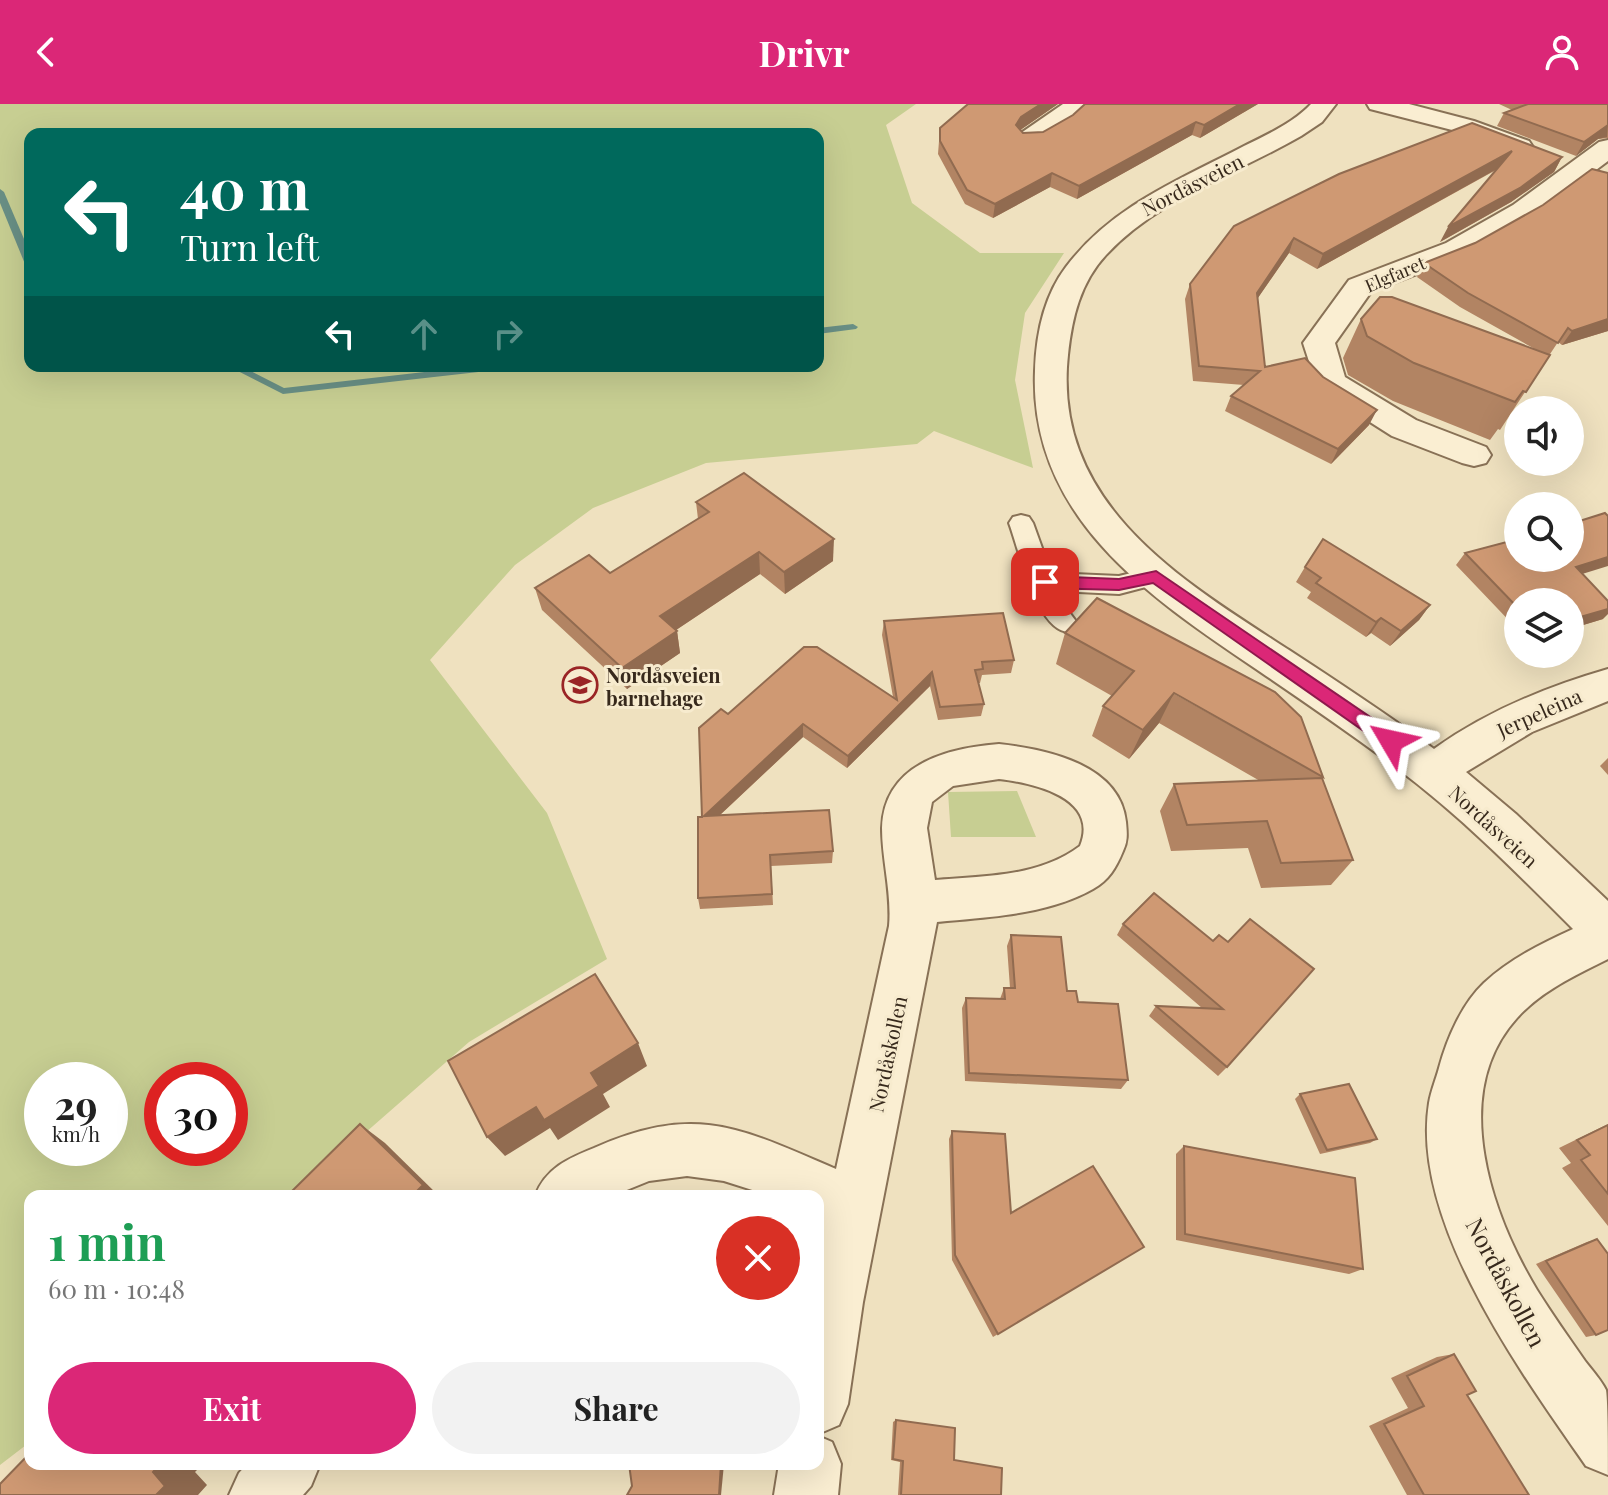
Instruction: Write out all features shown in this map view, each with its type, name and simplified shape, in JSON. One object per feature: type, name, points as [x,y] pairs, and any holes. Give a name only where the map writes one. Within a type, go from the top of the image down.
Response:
[{"type":"street","points":[[1030,138],[1056,123],[1078,104]]},
{"type":"street","name":"Nordåsveien","points":[[1324,104],[1287,134],[1139,210],[1090,253],[1068,291],[1052,351],[1050,387],[1054,423],[1065,459],[1084,499],[1133,557],[1434,772],[1515,842],[1608,934]]},
{"type":"street","points":[[1379,104],[1465,126],[1608,179]]},
{"type":"street","name":"Elgfaret","points":[[1474,455],[1397,442],[1330,382],[1319,343],[1360,286],[1456,249],[1523,211],[1608,148]]},
{"type":"street","name":"Jerpeleina","points":[[1434,772],[1466,748],[1515,719],[1608,685]]},
{"type":"street","name":"Nordåskollen","points":[[824,1366],[834,1302],[907,957],[914,903],[906,836],[907,810],[917,789],[948,768],[984,761],[1014,763],[1053,771],[1080,785],[1102,807],[1107,825],[1105,847],[1093,866],[1066,882],[1024,891],[914,903]]},
{"type":"street","name":"Nordåskollen","points":[[1608,934],[1556,961],[1503,998],[1478,1030],[1460,1074],[1453,1112],[1455,1162],[1468,1208],[1492,1263],[1543,1353],[1608,1444]]},
{"type":"street","points":[[570,1190],[588,1177],[650,1154],[703,1150],[760,1166],[820,1190]]},
{"type":"street","points":[[824,1192],[855,1204]]},
{"type":"street","points":[[261,1495],[284,1470]]},
{"type":"street","points":[[806,1495],[809,1470]]},
{"type":"lane","points":[[1021,523],[1052,608],[1066,624]]},
{"type":"lane","points":[[1045,582],[1119,585],[1156,576]]},
{"type":"green space","points":[[0,104],[916,104],[886,125],[912,203],[980,253],[1064,253],[1025,313],[1015,380],[1033,468],[934,431],[917,444],[706,463],[593,508],[515,565],[430,660],[547,813],[607,959],[469,1042],[300,1190],[24,1190],[24,1447],[0,1465]]},
{"type":"green space","points":[[1017,791],[1036,837],[951,837],[948,792]]},
{"type":"building","points":[[968,104],[1041,104],[1021,117],[1016,125],[1023,133],[1043,132],[1073,115],[1085,104],[1240,104],[1204,125],[1196,122],[1079,186],[1052,173],[995,204],[967,190],[940,141],[940,128]]},
{"type":"building","points":[[1528,104],[1608,104],[1608,125],[1584,142],[1504,113]]},
{"type":"building","points":[[1472,123],[1562,157],[1520,188],[1448,227],[1512,151],[1323,254],[1294,238],[1257,293],[1265,367],[1305,358],[1323,377],[1377,410],[1338,449],[1231,396],[1260,371],[1199,366],[1190,284],[1234,226],[1339,174]]},
{"type":"building","points":[[1592,169],[1608,173],[1608,319],[1572,331],[1568,328],[1558,343],[1468,293],[1424,263],[1475,243],[1543,205]]},
{"type":"building","points":[[1380,297],[1392,297],[1550,355],[1526,392],[1504,398],[1414,363],[1367,336],[1361,319]]},
{"type":"building","points":[[744,473],[834,539],[784,572],[759,552],[660,616],[677,631],[622,668],[535,588],[589,555],[610,573],[709,512],[696,502]]},
{"type":"building","points":[[1605,513],[1608,516],[1608,557],[1584,564],[1584,520]]},
{"type":"building","points":[[1323,539],[1430,605],[1401,631],[1381,618],[1376,622],[1316,583],[1321,578],[1305,567]]},
{"type":"building","points":[[1504,543],[1504,572],[1581,572],[1608,601],[1608,609],[1584,616],[1584,588],[1504,588],[1504,593],[1465,553]]},
{"type":"building","points":[[1097,598],[1275,692],[1301,717],[1323,777],[1174,693],[1143,730],[1103,706],[1134,671],[1065,633]]},
{"type":"building","points":[[1003,613],[1014,660],[982,662],[983,669],[975,670],[984,704],[940,707],[932,672],[848,756],[803,724],[704,816],[829,810],[833,851],[770,855],[772,894],[698,898],[698,817],[702,817],[699,728],[721,709],[728,714],[804,647],[817,647],[897,700],[884,621]]},
{"type":"building","points":[[1322,778],[1353,860],[1281,863],[1267,821],[1187,825],[1174,784]]},
{"type":"building","points":[[1154,893],[1213,941],[1219,935],[1228,942],[1250,919],[1314,969],[1227,1067],[1156,1006],[1223,1009],[1123,924]]},
{"type":"building","points":[[1011,935],[1061,937],[1067,991],[1076,991],[1078,1002],[1118,1004],[1128,1080],[969,1073],[966,998],[1005,999],[1004,988],[1015,988]]},
{"type":"building","points":[[595,974],[638,1043],[591,1073],[599,1086],[544,1120],[536,1107],[487,1137],[448,1061]]},
{"type":"building","points":[[1349,1084],[1377,1139],[1327,1150],[1300,1094]]},
{"type":"building","points":[[360,1124],[423,1185],[418,1190],[293,1190]]},
{"type":"building","points":[[1608,1125],[1608,1194],[1581,1160],[1590,1155],[1577,1140]]},
{"type":"building","points":[[952,1131],[1005,1134],[1011,1213],[1093,1166],[1144,1247],[998,1334],[955,1255]]},
{"type":"building","points":[[1184,1146],[1355,1178],[1363,1269],[1185,1234]]},
{"type":"building","points":[[1597,1239],[1608,1254],[1608,1330],[1596,1335],[1546,1261]]},
{"type":"building","points":[[1454,1354],[1476,1391],[1467,1395],[1529,1495],[1424,1495],[1384,1424],[1424,1406],[1407,1376]]},
{"type":"building","points":[[896,1420],[955,1428],[954,1460],[1002,1468],[1001,1495],[901,1495],[903,1461],[893,1459]]},
{"type":"building","points":[[24,1459],[24,1470],[155,1470],[153,1472],[165,1486],[156,1495],[0,1495],[0,1484]]},
{"type":"building","points":[[630,1470],[721,1470],[719,1495],[627,1495],[632,1486]]},
{"type":"waterway","points":[[0,192],[24,250]]},
{"type":"waterway","points":[[824,330],[853,327]]},
{"type":"waterway","points":[[245,372],[283,391],[452,372]]},
{"type":"place","name":"Nordåsveien barnehage","points":[[580,685]]},
{"type":"route","points":[[1045,582],[1119,585],[1156,576],[1222,626],[1391,741]]}]
